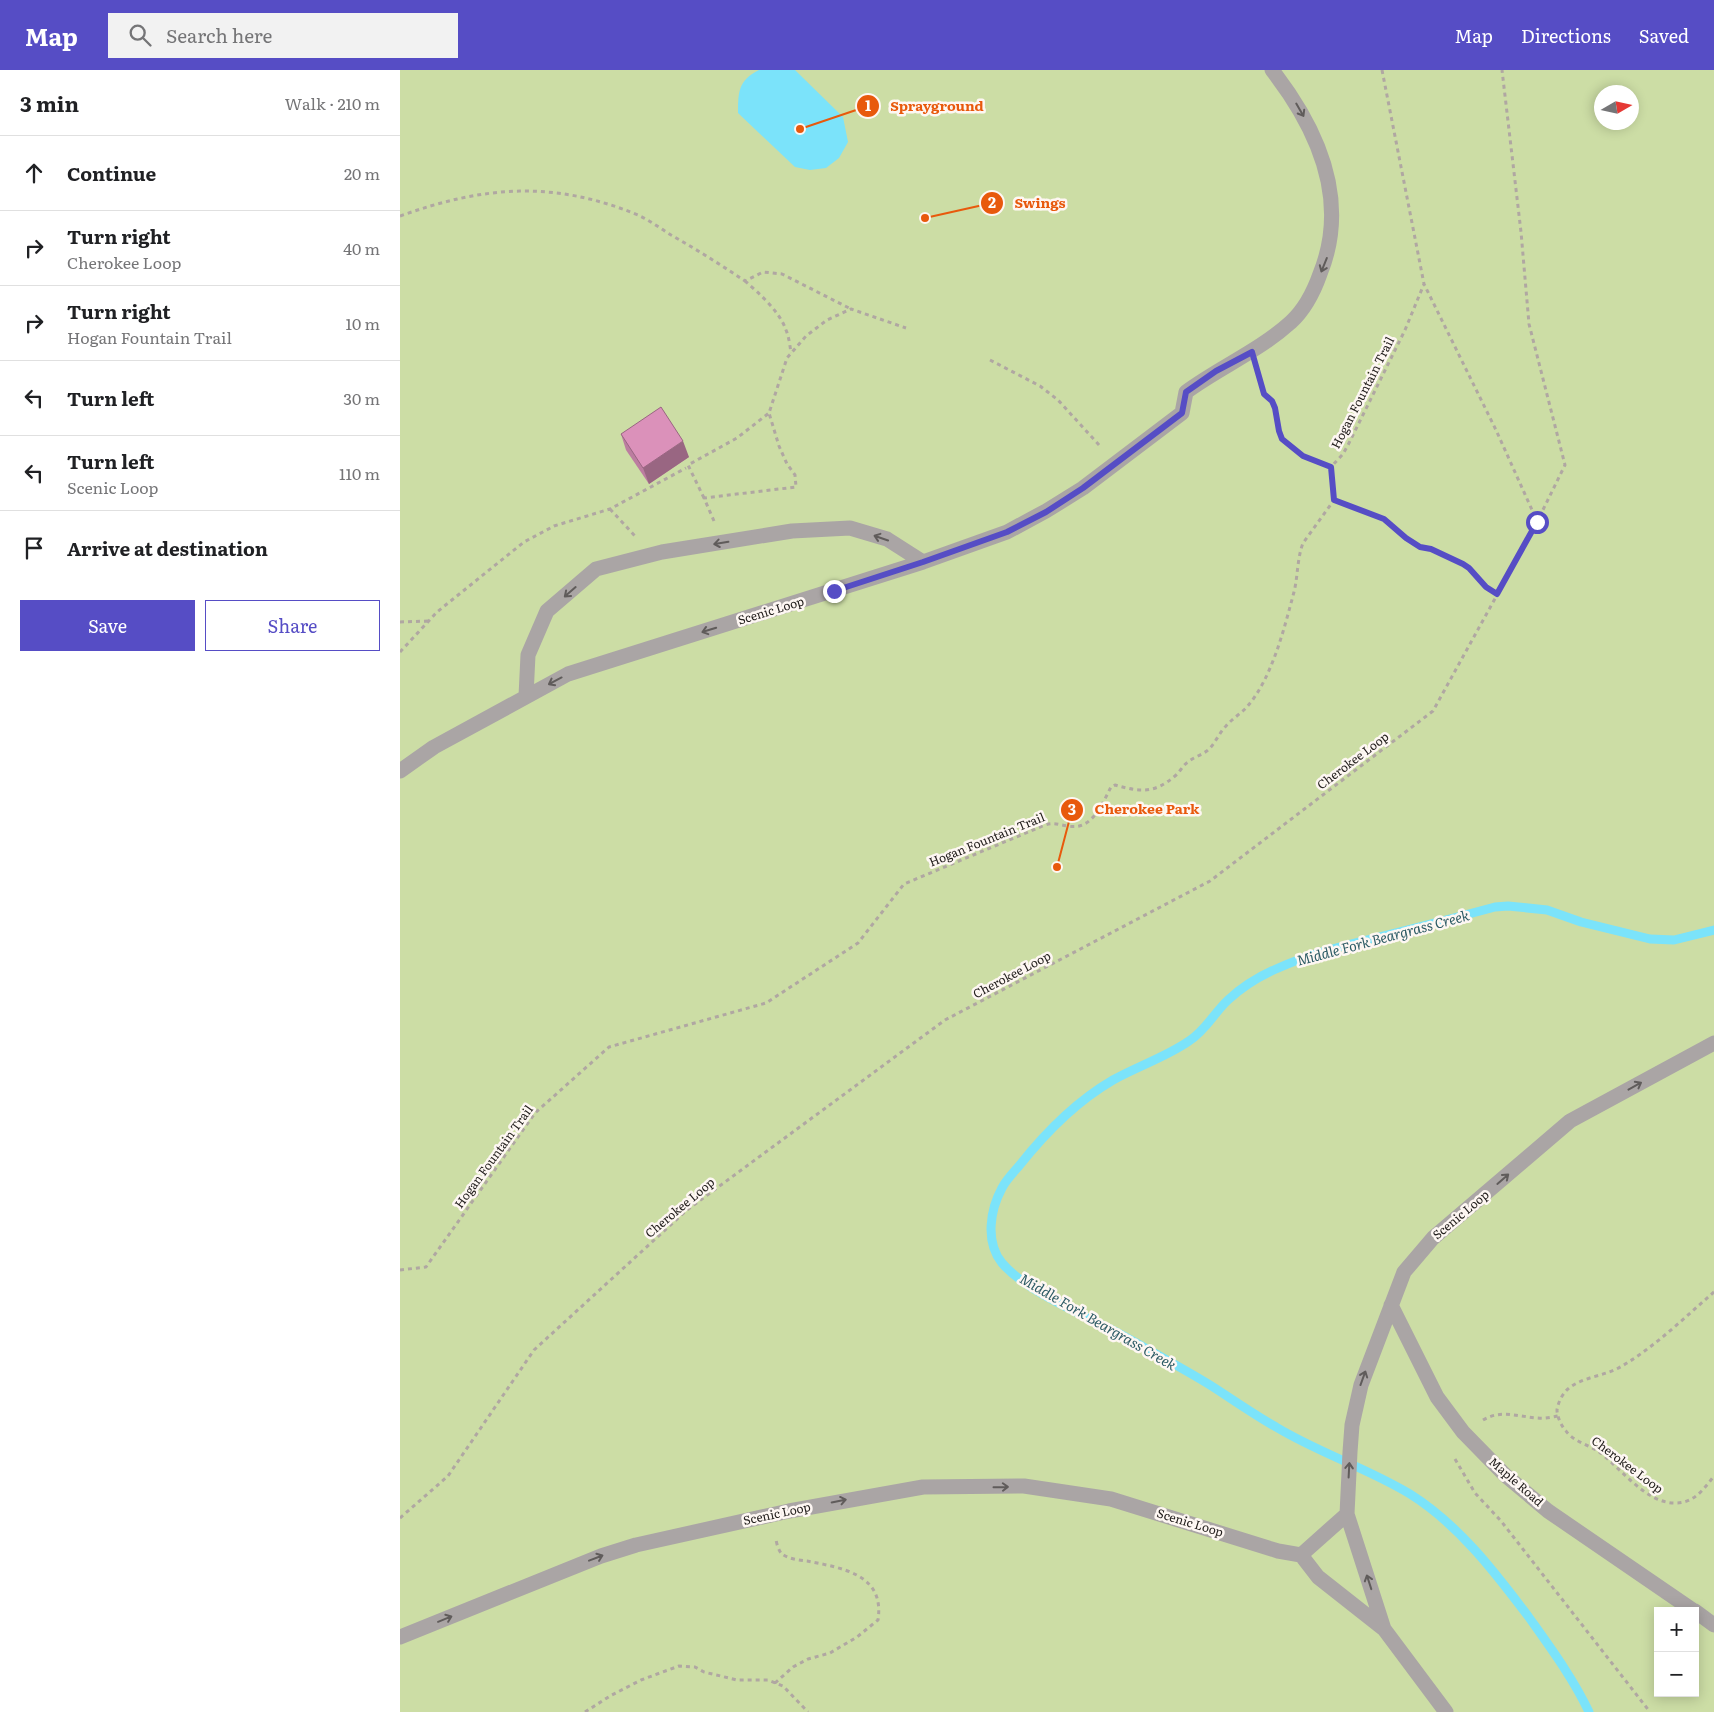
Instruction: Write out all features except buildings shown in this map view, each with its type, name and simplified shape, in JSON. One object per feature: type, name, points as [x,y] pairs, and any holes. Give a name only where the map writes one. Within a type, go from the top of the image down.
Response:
[{"type":"street","name":"Scenic Loop","points":[[400,771],[434,747],[568,674],[923,562],[1015,528],[1046,512],[1083,488],[1182,413],[1186,392],[1216,371],[1252,352],[1291,322],[1303,308],[1328,256],[1332,219],[1326,170],[1314,135],[1291,95],[1272,70]]},
{"type":"street","points":[[526,696],[528,655],[548,610],[596,569],[662,552],[792,531],[850,528],[887,540],[923,562]]},
{"type":"street","name":"Scenic Loop","points":[[1347,1514],[1352,1426],[1361,1384],[1404,1272],[1433,1238],[1570,1121],[1714,1043]]},
{"type":"street","name":"Maple Road","points":[[1391,1305],[1437,1397],[1463,1432],[1505,1476],[1548,1511],[1689,1607]]},
{"type":"street","name":"Scenic Loop","points":[[400,1637],[600,1556],[636,1545],[772,1515],[923,1487],[1024,1486],[1111,1499],[1278,1551],[1301,1555]]},
{"type":"street","points":[[1384,1629],[1347,1514],[1301,1555],[1318,1577],[1384,1629],[1446,1712]]},
{"type":"street","name":"Maple Road","points":[[1699,1614],[1714,1625]]},
{"type":"path","points":[[1382,70],[1424,284],[1496,430],[1537,522]]},
{"type":"path","points":[[1502,70],[1521,232],[1529,324],[1565,465],[1537,522]]},
{"type":"path","points":[[400,216],[456,198],[498,191],[537,190],[575,196],[610,205],[640,216],[711,258],[745,281],[774,310],[786,328],[791,354]]},
{"type":"path","points":[[745,281],[764,272],[782,274],[851,309],[906,328]]},
{"type":"path","name":"Hogan Fountain Trail","points":[[400,1270],[426,1267],[536,1113],[610,1047],[766,1002],[858,943],[904,884],[1045,825],[1053,823],[1078,827],[1086,825],[1099,810],[1111,786],[1115,785],[1135,791],[1144,791],[1160,786],[1176,775],[1187,762],[1208,750],[1225,726],[1246,708],[1256,694],[1267,672],[1284,628],[1295,587],[1303,543],[1334,500],[1331,467],[1344,454],[1405,330],[1424,284]]},
{"type":"path","points":[[719,544],[717,528],[688,465],[737,438],[769,413],[787,358],[806,336],[828,320],[851,309]]},
{"type":"path","points":[[1252,352],[1264,394],[1272,401],[1275,408],[1282,439],[1303,456],[1331,467]]},
{"type":"path","points":[[990,360],[1040,386],[1058,400],[1116,462]]},
{"type":"path","points":[[704,498],[796,487],[795,475],[787,464],[779,446],[769,413]]},
{"type":"path","points":[[400,652],[437,612],[524,542],[554,526],[610,509],[686,468]]},
{"type":"path","points":[[1334,500],[1384,519],[1420,547],[1431,549],[1463,564],[1486,587],[1497,594]]},
{"type":"path","points":[[610,509],[644,544],[647,556]]},
{"type":"path","name":"Cherokee Loop","points":[[400,1518],[448,1476],[534,1350],[686,1210],[945,1020],[1210,881],[1433,711],[1537,522]]},
{"type":"path","points":[[400,622],[428,620]]},
{"type":"path","points":[[1650,1712],[1501,1521],[1475,1493],[1454,1458],[1455,1447],[1463,1432],[1489,1416],[1508,1414],[1540,1419],[1558,1416],[1557,1410],[1560,1399],[1569,1388],[1586,1378],[1620,1367],[1633,1359],[1714,1292]]},
{"type":"path","name":"Cherokee Loop","points":[[1558,1416],[1565,1431],[1600,1453],[1626,1476],[1661,1502],[1675,1504],[1690,1500],[1700,1494],[1714,1476]]},
{"type":"path","points":[[772,1515],[776,1542],[782,1553],[791,1558],[833,1566],[860,1576],[872,1586],[880,1607],[878,1620],[857,1637],[830,1653],[808,1659],[793,1667],[775,1683]]},
{"type":"path","points":[[584,1712],[641,1680],[679,1666],[695,1667],[704,1672],[737,1680],[758,1679],[775,1683],[783,1686],[808,1712]]},
{"type":"green space","points":[[400,70],[1714,70],[1714,1712],[400,1712]]},
{"type":"water","points":[[759,70],[795,70],[843,117],[848,142],[839,158],[826,168],[810,170],[795,167],[738,113],[739,93],[743,83]]},
{"type":"waterway","name":"Middle Fork Beargrass Creek","points":[[1589,1712],[1553,1651],[1528,1616],[1474,1549],[1444,1519],[1410,1494],[1394,1485],[1292,1436],[1180,1367],[1027,1285],[1013,1274],[997,1255],[991,1236],[992,1216],[998,1197],[1008,1179],[1062,1118],[1113,1080],[1171,1052],[1195,1037],[1223,1005],[1239,991],[1264,975],[1288,964],[1335,948],[1495,907],[1508,906],[1547,910],[1581,922],[1650,939],[1674,940],[1714,930]]},
{"type":"place","name":"Sprayground","points":[[800,129]]},
{"type":"place","name":"Swings","points":[[925,218]]},
{"type":"place","name":"Cherokee Park","points":[[1057,867]]},
{"type":"route","points":[[834,591],[1007,532],[1046,512],[1083,488],[1182,413],[1186,392],[1216,371],[1252,352],[1264,394],[1272,401],[1275,408],[1282,439],[1303,456],[1331,467],[1334,500],[1384,519],[1420,547],[1431,549],[1463,564],[1486,587],[1497,594],[1537,522]]}]
